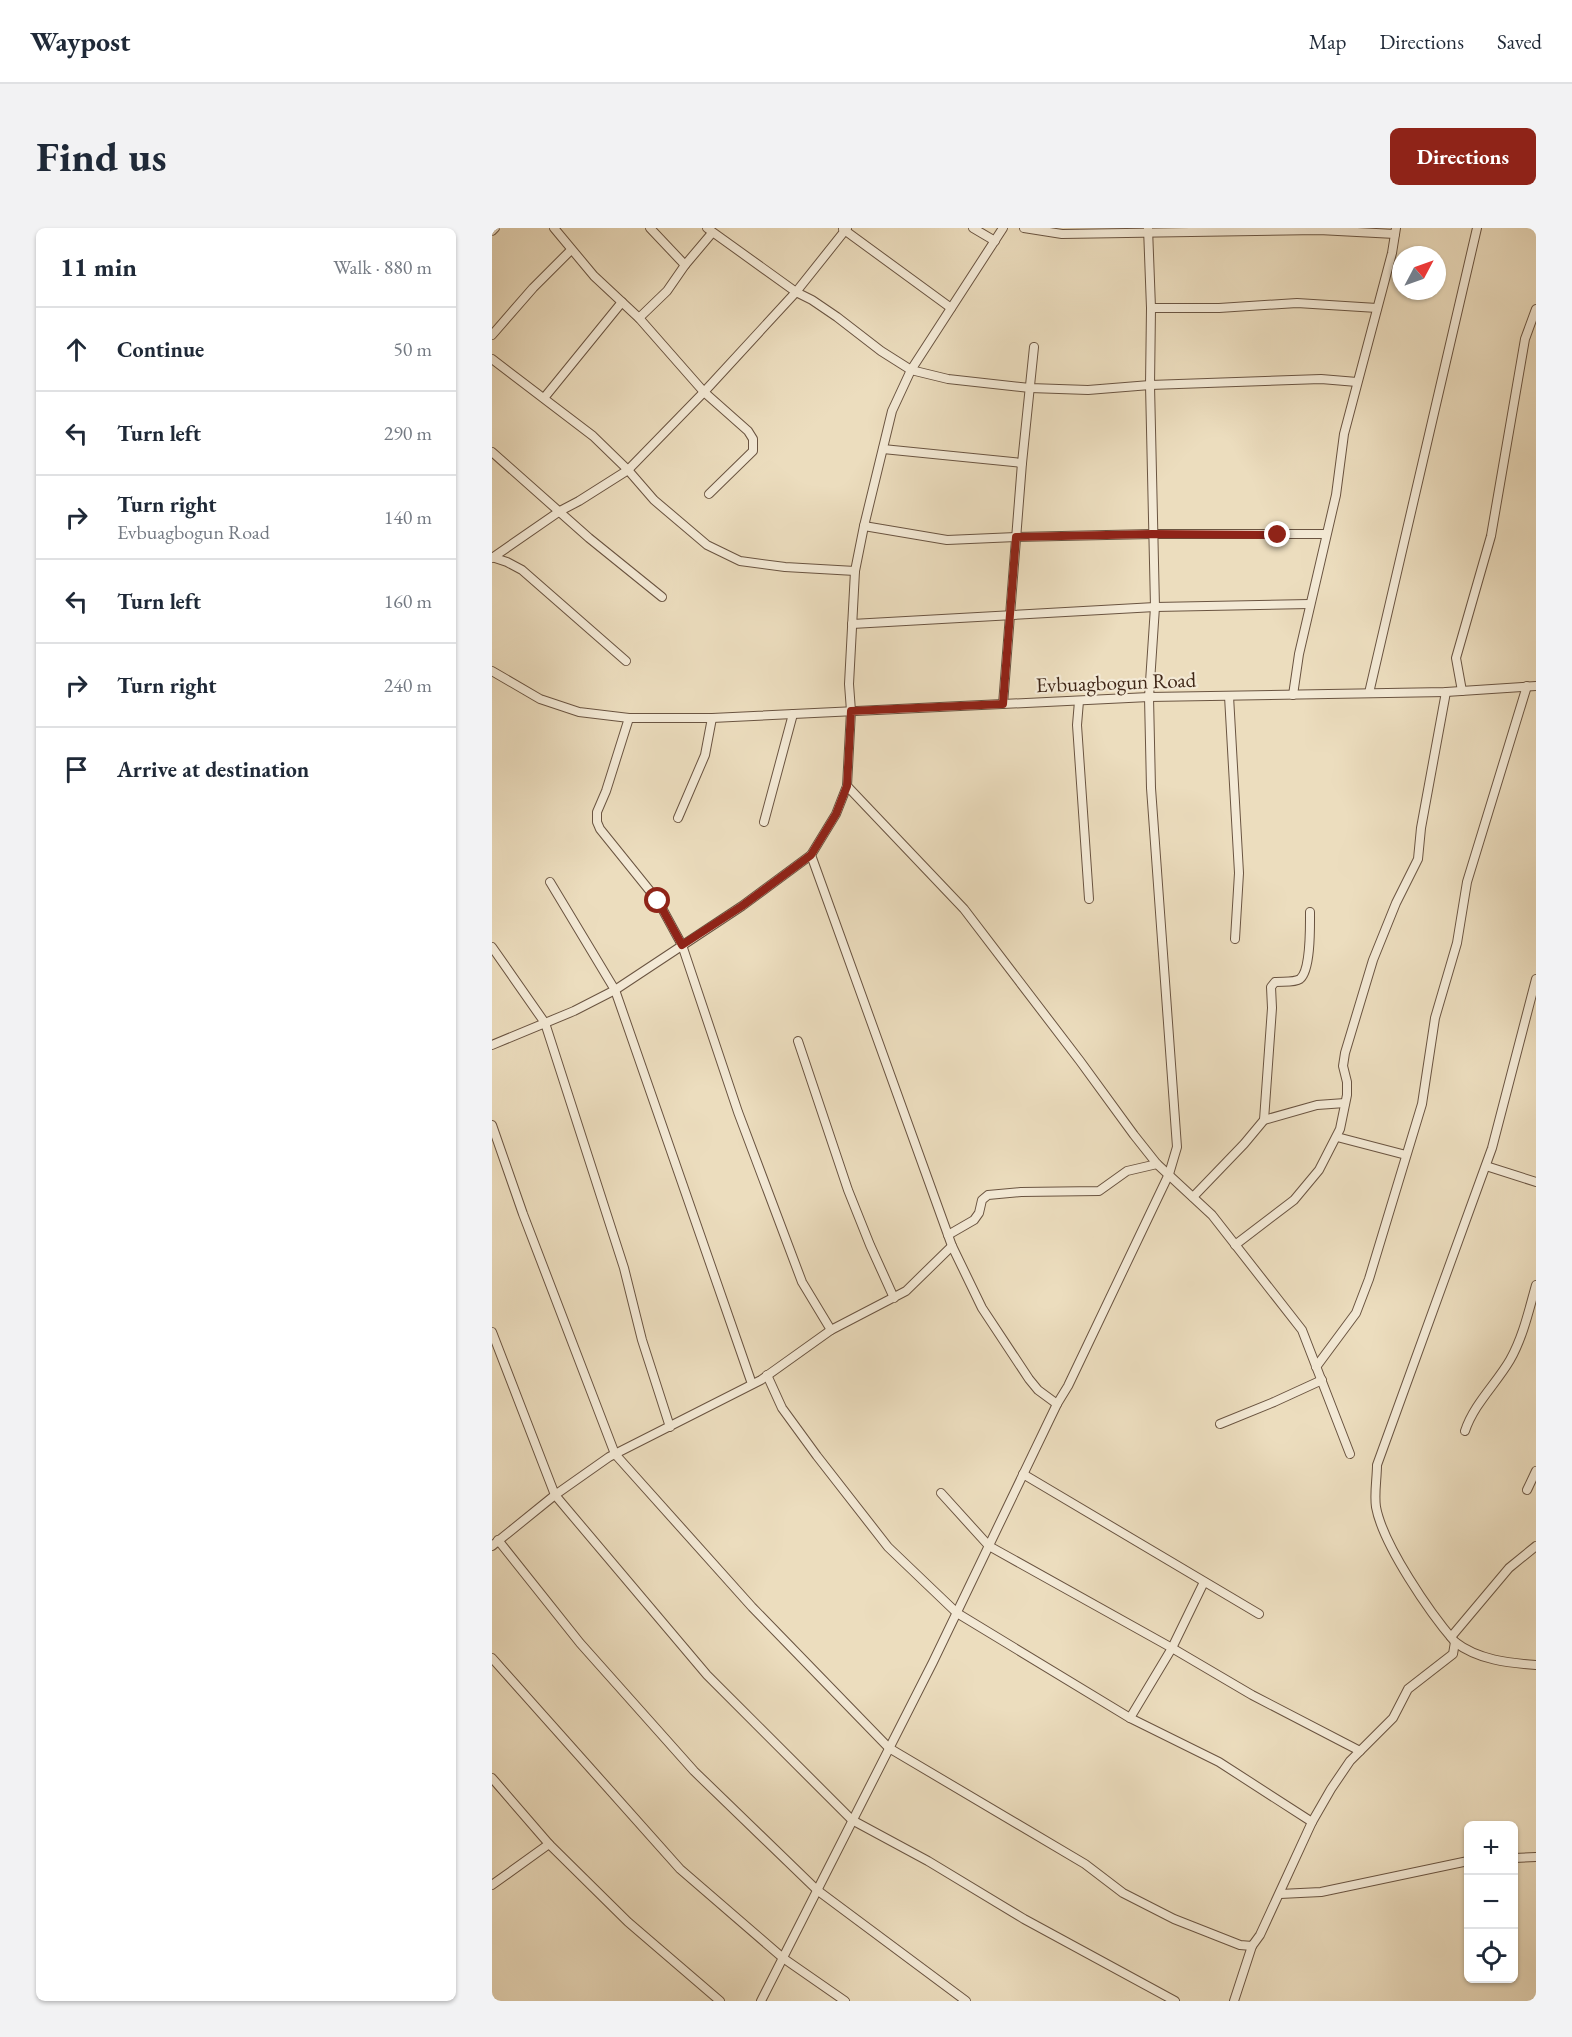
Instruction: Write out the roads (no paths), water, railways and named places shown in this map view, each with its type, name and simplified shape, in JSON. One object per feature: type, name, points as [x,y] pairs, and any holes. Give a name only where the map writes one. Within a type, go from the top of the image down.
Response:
[{"type":"street","points":[[554,228],[594,276],[639,318],[704,392],[747,431],[754,443],[753,451],[710,494]]},
{"type":"street","points":[[650,228],[685,265]]},
{"type":"street","points":[[973,228],[995,240]]},
{"type":"street","points":[[492,1045],[615,990],[742,906],[811,855],[836,814],[847,786],[855,571],[892,411],[911,370],[1003,228]]},
{"type":"street","points":[[1024,228],[1062,234],[1148,230],[1395,231],[1392,253],[1344,434],[1336,495],[1299,654],[1293,695]]},
{"type":"street","points":[[1369,693],[1477,228]]},
{"type":"street","points":[[492,557],[560,511],[628,470],[796,292],[845,229],[951,308]]},
{"type":"street","points":[[761,2001],[957,1613],[1057,1404],[1068,1386],[1169,1174],[1177,1147],[1151,788],[1149,697],[1155,607],[1148,230]]},
{"type":"street","points":[[639,318],[667,291],[710,231],[911,370],[948,379],[1030,388],[1088,390],[1150,385],[1320,379],[1358,382]]},
{"type":"street","points":[[492,335],[533,288],[571,250]]},
{"type":"street","points":[[544,398],[622,302]]},
{"type":"street","points":[[1151,308],[1219,308],[1297,303],[1377,308]]},
{"type":"street","points":[[1462,690],[1456,658],[1491,536],[1525,339],[1536,309]]},
{"type":"street","points":[[1003,704],[1022,463],[1034,347]]},
{"type":"street","points":[[492,359],[593,436],[628,470],[654,500],[707,545],[740,561],[785,567],[855,571]]},
{"type":"street","points":[[883,449],[1022,463]]},
{"type":"street","points":[[492,452],[589,538],[662,597]]},
{"type":"street","points":[[864,526],[947,540],[1152,534],[1326,534]]},
{"type":"street","points":[[492,557],[522,570],[626,661]]},
{"type":"street","points":[[852,624],[1155,607],[1310,604]]},
{"type":"street","name":"Evbuagbogun Road","points":[[492,671],[540,699],[579,712],[629,718],[712,718],[1149,697],[1446,692],[1534,684]]},
{"type":"street","points":[[1316,1367],[1356,1313],[1369,1279],[1422,1104],[1435,1018],[1457,943],[1467,882],[1534,684]]},
{"type":"street","points":[[1235,1245],[1294,1200],[1319,1170],[1336,1137],[1345,1102],[1347,1082],[1343,1066],[1345,1053],[1370,970],[1396,903],[1418,859],[1421,828],[1446,692]]},
{"type":"street","points":[[1229,696],[1239,873],[1236,939]]},
{"type":"street","points":[[1079,701],[1077,725],[1089,899]]},
{"type":"street","points":[[764,822],[793,714]]},
{"type":"street","points":[[629,718],[597,812],[597,822],[600,829],[658,901],[682,945],[738,1112],[802,1282],[831,1330]]},
{"type":"street","points":[[678,818],[705,756],[712,718]]},
{"type":"street","points":[[847,786],[964,909],[1080,1060],[1134,1136],[1157,1164],[1212,1215],[1302,1330],[1350,1454]]},
{"type":"street","points":[[811,855],[952,1246],[982,1308],[1029,1379],[1038,1390],[1057,1404]]},
{"type":"street","points":[[550,882],[615,990],[752,1384]]},
{"type":"street","points":[[1264,1120],[1272,1008],[1271,987],[1275,982],[1296,981],[1303,975],[1311,942],[1310,912]]},
{"type":"street","points":[[492,947],[545,1023],[624,1268],[642,1340],[670,1426]]},
{"type":"street","points":[[1536,979],[1492,1148],[1377,1465],[1376,1503],[1383,1531],[1406,1572],[1453,1640],[1467,1650],[1508,1663],[1536,1665]]},
{"type":"street","points":[[798,1041],[848,1190],[894,1298]]},
{"type":"street","points":[[1193,1197],[1264,1120],[1317,1105],[1345,1102]]},
{"type":"street","points":[[492,1125],[523,1214],[615,1454],[752,1607],[889,1748],[1085,1864],[1123,1893],[1174,1919],[1240,1944],[1252,1946]]},
{"type":"street","points":[[1336,1137],[1406,1155]]},
{"type":"street","points":[[948,1235],[974,1220],[979,1213],[982,1200],[988,1195],[1021,1192],[1099,1191],[1128,1171],[1157,1164]]},
{"type":"street","points":[[1486,1166],[1536,1182]]},
{"type":"street","points":[[952,1246],[906,1291],[831,1330],[752,1384],[615,1454],[555,1495],[495,1543],[694,1771],[817,1890],[966,2001]]},
{"type":"street","points":[[1465,1431],[1475,1410],[1511,1359],[1520,1338],[1536,1285]]},
{"type":"street","points":[[492,1332],[555,1495],[707,1675],[852,1820],[928,1861],[1024,1919],[1175,2001]]},
{"type":"street","points":[[767,1375],[782,1408],[881,1538],[957,1613],[1130,1718],[1219,1762],[1312,1822]]},
{"type":"street","points":[[1220,1424],[1322,1380]]},
{"type":"street","points":[[1527,1490],[1536,1471]]},
{"type":"street","points":[[1023,1474],[1258,1614]]},
{"type":"street","points":[[941,1493],[989,1546],[1252,1695],[1360,1751]]},
{"type":"street","points":[[1234,2001],[1252,1946],[1260,1935],[1312,1822],[1331,1789],[1350,1761],[1393,1718],[1408,1689],[1453,1654],[1453,1640],[1509,1568],[1536,1546]]},
{"type":"street","points":[[1130,1718],[1172,1648],[1204,1582]]},
{"type":"street","points":[[492,1658],[680,1869],[783,1958],[845,2001]]},
{"type":"street","points":[[492,1778],[549,1844],[628,1922],[720,2001]]},
{"type":"street","points":[[492,1885],[549,1844]]},
{"type":"street","points":[[1518,1858],[1536,1857]]},
{"type":"street","points":[[1280,1894],[1322,1892],[1464,1862]]}]
